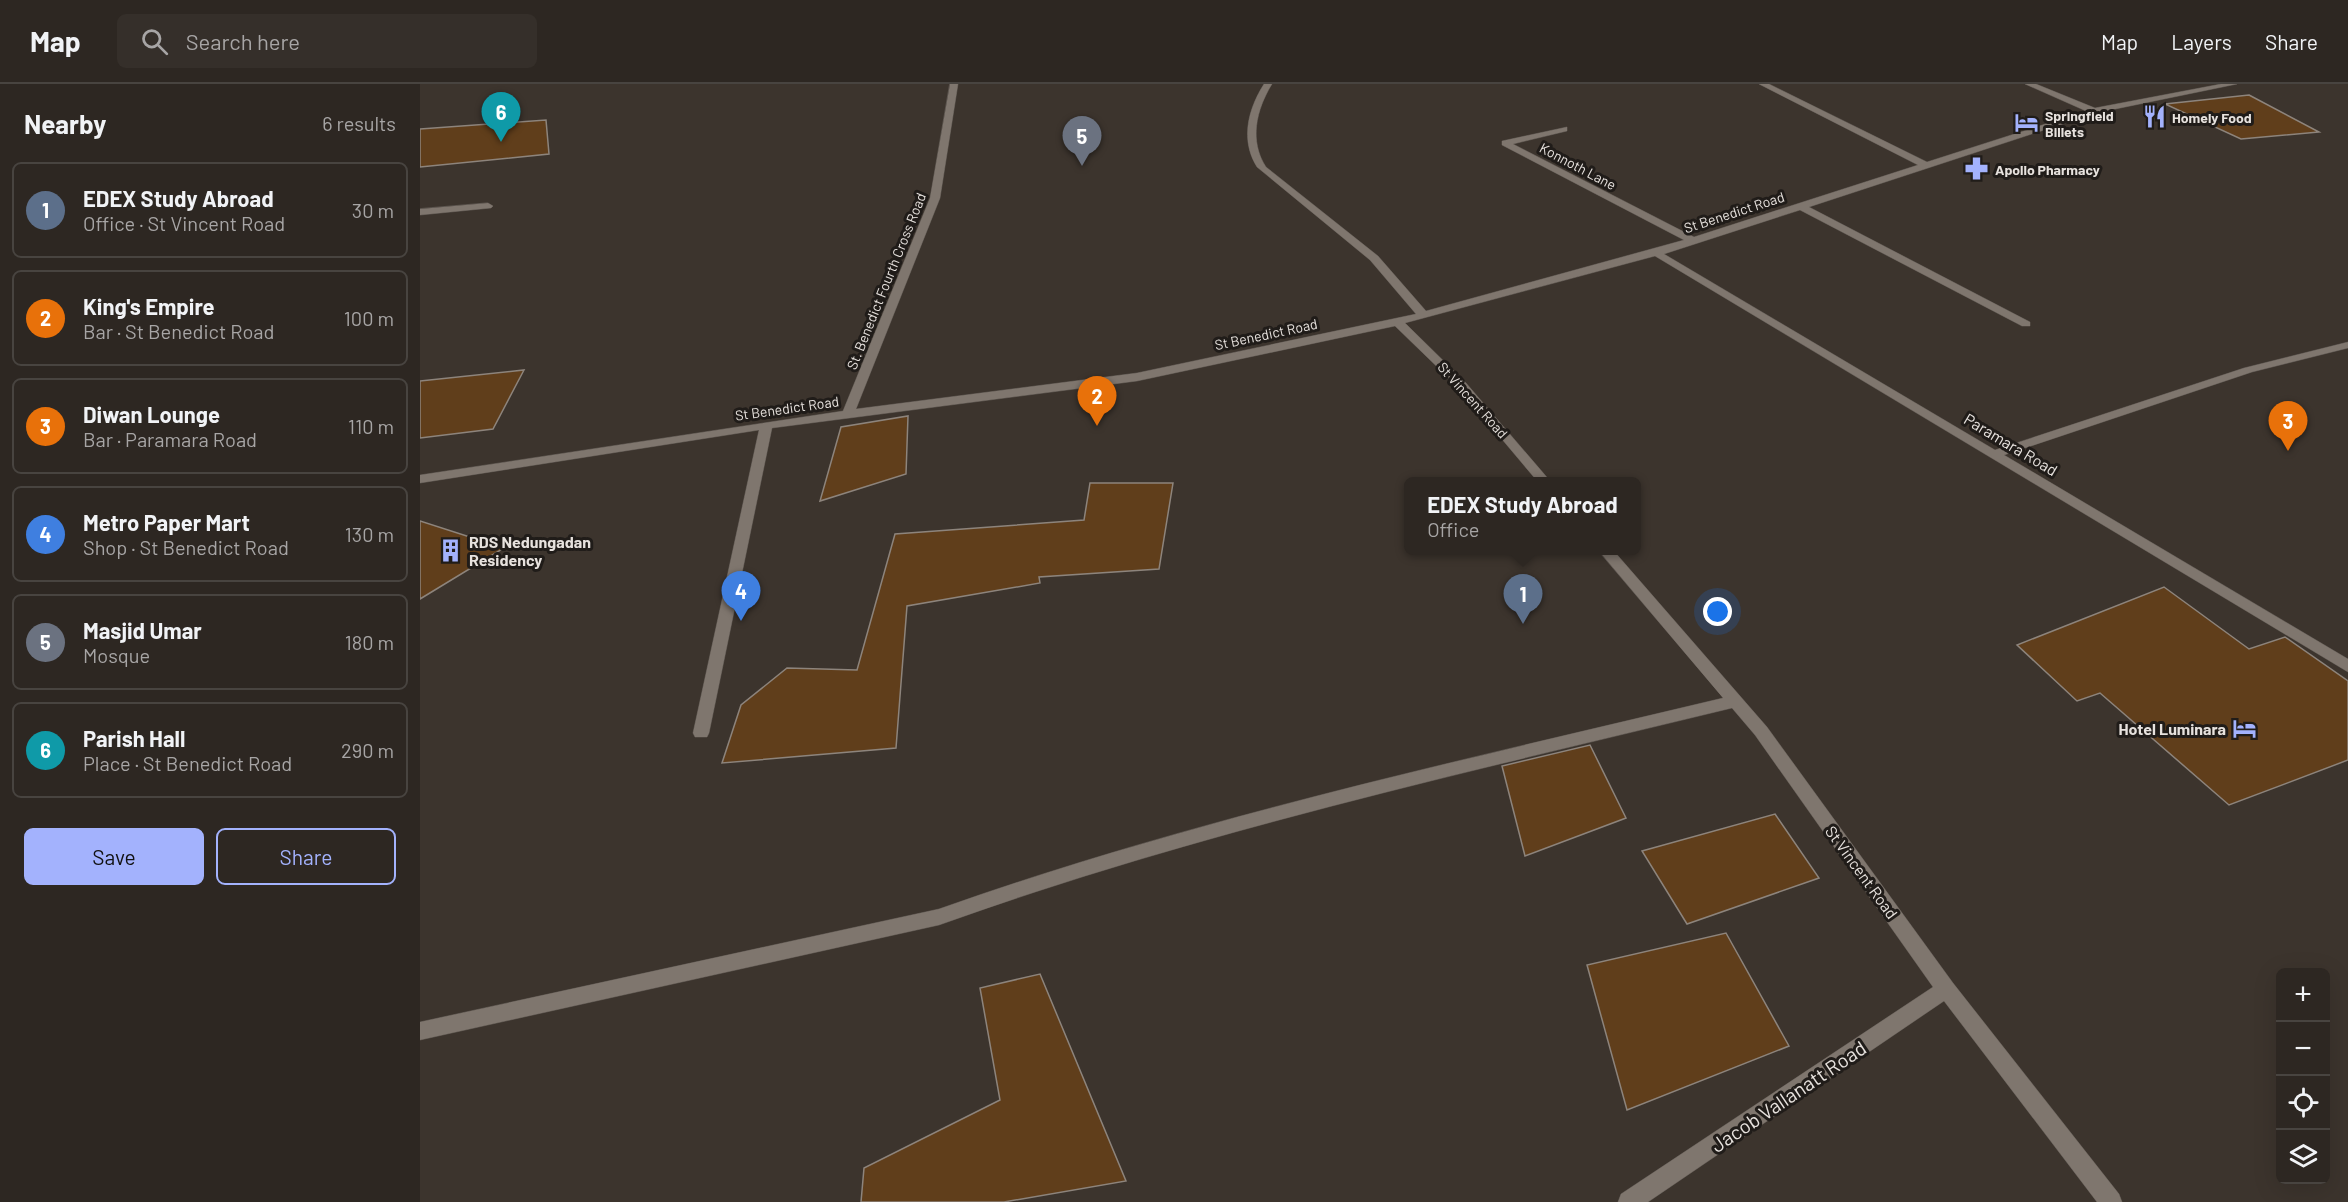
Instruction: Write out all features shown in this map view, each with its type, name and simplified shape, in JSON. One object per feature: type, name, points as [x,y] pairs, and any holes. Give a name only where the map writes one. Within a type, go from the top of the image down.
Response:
[{"type":"street","name":"St. Benedict Fourth Cross Road","points":[[848,414],[935,198],[954,84]]},
{"type":"street","points":[[1268,84],[1263,91],[1251,139],[1252,150],[1263,169],[1374,258],[1424,316]]},
{"type":"street","points":[[1763,84],[1925,165]]},
{"type":"street","points":[[2029,84],[2094,111]]},
{"type":"street","name":"St Benedict Road","points":[[420,479],[848,414],[1137,377],[1397,322],[1656,253],[2094,111],[2233,84]]},
{"type":"street","name":"Konnoth Lane","points":[[1563,129],[1505,143],[1693,241]]},
{"type":"street","points":[[420,212],[488,206]]},
{"type":"street","points":[[1800,206],[2026,324]]},
{"type":"street","name":"Paramara Road","points":[[1656,253],[2348,666]]},
{"type":"street","name":"St Vincent Road","points":[[1397,322],[1462,385],[1541,477]]},
{"type":"street","points":[[1994,454],[2248,370],[2348,345]]},
{"type":"street","points":[[701,733],[766,426]]},
{"type":"street","name":"St Vincent Road","points":[[1609,555],[1761,731],[1947,989],[2111,1202]]},
{"type":"street","points":[[420,1031],[665,980],[939,917],[1017,889],[1283,810],[1735,701]]},
{"type":"street","name":"Jacob Vallanatt Road","points":[[1629,1202],[1947,989]]},
{"type":"building","points":[[2249,95],[2319,132],[2241,139],[2165,104]]},
{"type":"building","points":[[546,120],[549,154],[420,167],[420,129]]},
{"type":"building","points":[[524,370],[493,429],[420,438],[420,381]]},
{"type":"building","points":[[908,416],[906,474],[820,501],[841,427]]},
{"type":"building","points":[[1090,483],[1173,483],[1159,569],[1039,577],[1040,583],[907,606],[896,748],[722,763],[741,705],[787,668],[857,670],[895,534],[1084,520]]},
{"type":"building","name":"RDS Nedungadan Residency","points":[[420,521],[504,548],[420,599]]},
{"type":"building","name":"Hotel Luminara","points":[[2164,587],[2249,649],[2285,637],[2348,681],[2348,760],[2229,805],[2100,693],[2077,701],[2017,645]]},
{"type":"building","points":[[1590,745],[1626,818],[1525,856],[1502,766]]},
{"type":"building","points":[[1775,814],[1819,878],[1687,924],[1642,851]]},
{"type":"building","points":[[1726,933],[1789,1046],[1627,1110],[1587,965]]},
{"type":"building","points":[[1040,974],[1126,1181],[1004,1202],[861,1202],[864,1168],[1000,1100],[980,988]]},
{"type":"place","name":"Homely Food","points":[[2154,117]]},
{"type":"place","name":"Springfield Billets","points":[[2027,123]]},
{"type":"place","name":"Parish Hall","points":[[501,142]]},
{"type":"place","name":"Masjid Umar","points":[[1082,166]]},
{"type":"place","name":"Apollo Pharmacy","points":[[1977,169]]},
{"type":"place","name":"King's Empire","points":[[1097,426]]},
{"type":"place","name":"Diwan Lounge","points":[[2288,451]]},
{"type":"place","name":"RDS Nedungadan Residency","points":[[451,550]]},
{"type":"place","name":"Metro Paper Mart","points":[[741,621]]},
{"type":"place","name":"EDEX Study Abroad","points":[[1523,624]]},
{"type":"place","name":"Hotel Luminara","points":[[2244,728]]}]
